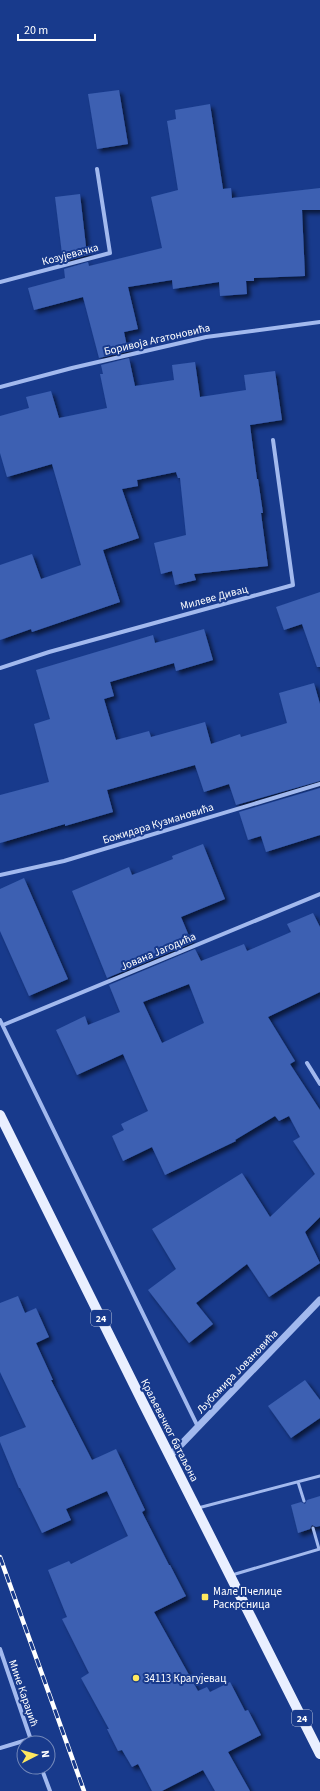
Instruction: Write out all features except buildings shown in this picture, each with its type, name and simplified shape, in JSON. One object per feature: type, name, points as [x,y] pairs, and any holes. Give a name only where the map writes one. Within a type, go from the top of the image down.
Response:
[{"type":"main road","name":"Краљевачког батаљона","points":[[0,1115],[320,1754]]},
{"type":"street","name":"Козујевачка","points":[[0,282],[110,253],[97,170]]},
{"type":"street","name":"Боривоја Агатоновића","points":[[0,387],[72,368],[206,337],[320,322]]},
{"type":"street","name":"Милеве Дивац","points":[[0,668],[49,652],[293,585],[273,440]]},
{"type":"street","name":"Божидара Кузмановића","points":[[0,875],[64,861],[320,784]]},
{"type":"street","name":"Јована Јагодића","points":[[3,1025],[320,894]]},
{"type":"street","points":[[0,1020],[198,1427]]},
{"type":"street","points":[[307,1063],[320,1084]]},
{"type":"street","name":"Љубомира Јовановића","points":[[170,1456],[320,1300]]},
{"type":"street","name":"Мине Караџић","points":[[0,1649],[29,1735]]},
{"type":"street","points":[[0,1748],[16,1744]]},
{"type":"street","points":[[44,1775],[50,1791]]},
{"type":"lane","points":[[196,1509],[320,1477]]},
{"type":"lane","points":[[298,1482],[304,1501]]},
{"type":"lane","points":[[230,1576],[320,1549],[313,1528]]},
{"type":"railway","points":[[0,1557],[84,1791]]},
{"type":"place","name":"Мале Пчелице Раскрсница","points":[[205,1597]]},
{"type":"place","name":"34113 Крагујевац","points":[[136,1678]]}]
